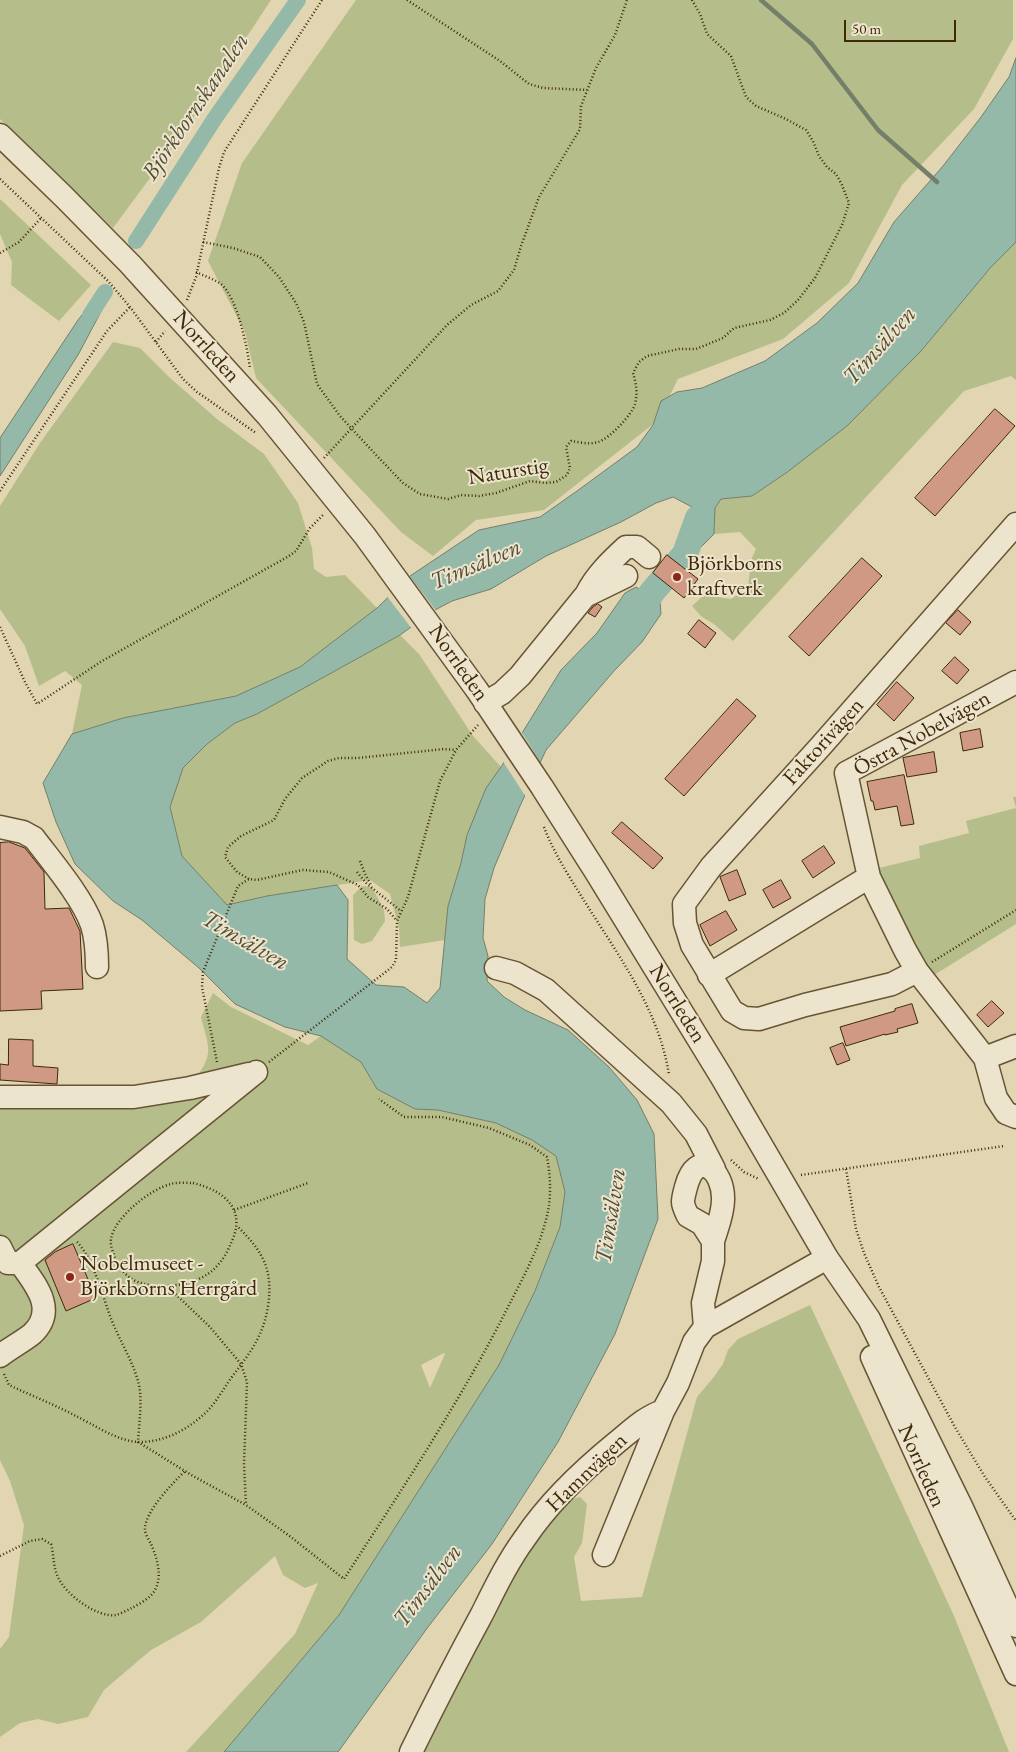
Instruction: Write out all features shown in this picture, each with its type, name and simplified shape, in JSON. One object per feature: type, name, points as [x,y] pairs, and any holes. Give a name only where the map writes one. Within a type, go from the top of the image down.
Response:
[{"type":"street","name":"Norrleden","points":[[0,135],[130,264],[252,398],[312,470],[389,569],[511,740],[726,1084],[827,1258],[869,1319],[957,1498],[1010,1614],[1016,1674]]},
{"type":"street","name":"Faktorivägen","points":[[918,972],[892,984],[805,1005],[759,1019],[744,1018],[732,1011],[690,938],[685,923],[684,904],[711,867],[820,747],[1016,524]]},
{"type":"street","points":[[485,703],[502,693],[520,676],[610,562],[626,548],[637,547],[650,557]]},
{"type":"street","points":[[585,596],[626,576]]},
{"type":"street","name":"Östra Nobelvägen","points":[[985,1058],[918,972],[869,877],[846,774],[1016,682]]},
{"type":"street","points":[[820,747],[839,762],[846,774]]},
{"type":"street","points":[[0,826],[23,832],[34,838],[83,905],[92,925],[97,967]]},
{"type":"street","points":[[710,975],[869,877]]},
{"type":"street","points":[[496,968],[515,972],[546,990],[671,1103],[696,1134],[722,1186],[723,1200],[713,1241],[714,1260],[703,1303],[705,1327]]},
{"type":"street","points":[[1016,1046],[985,1058],[996,1098],[1006,1113],[1016,1118]]},
{"type":"street","points":[[0,1098],[134,1097],[190,1088],[256,1072]]},
{"type":"street","points":[[2,1357],[40,1325],[44,1312],[43,1300],[37,1287],[7,1262],[63,1228],[256,1072]]},
{"type":"street","points":[[713,1241],[702,1224],[688,1216],[683,1202],[689,1175],[699,1166],[705,1165],[714,1170]]},
{"type":"street","points":[[604,1555],[663,1411],[678,1384],[694,1342],[705,1327],[827,1258]]},
{"type":"street","name":"Hamnvägen","points":[[411,1752],[443,1686],[524,1538],[579,1475],[651,1414],[663,1411]]},
{"type":"path","points":[[186,303],[191,293],[224,152],[322,0]]},
{"type":"path","points":[[407,0],[500,61],[529,84],[556,89],[587,90]]},
{"type":"path","points":[[312,470],[448,325],[471,305],[498,291],[514,270],[539,197],[580,129],[581,106],[596,68],[615,35],[627,0]]},
{"type":"path","name":"Naturstig","points":[[203,242],[233,248],[260,257],[279,278],[296,303],[304,322],[317,384],[329,402],[351,428],[403,483],[420,494],[448,500],[461,495],[479,496],[496,493],[530,481],[556,482],[567,475],[570,468],[566,447],[571,441],[596,443],[603,440],[617,429],[635,405],[637,388],[633,373],[639,362],[647,356],[679,349],[696,350],[722,338],[734,328],[770,320],[784,313],[798,300],[815,278],[842,225],[848,203],[836,174],[827,167],[819,156],[806,130],[756,106],[746,97],[731,56],[707,34],[700,14],[692,0]]},
{"type":"path","points":[[0,179],[108,281],[175,369],[197,392],[256,433]]},
{"type":"path","points":[[0,253],[19,242],[42,217]]},
{"type":"path","points":[[196,272],[222,285],[237,311],[249,354],[252,398]]},
{"type":"path","points":[[0,491],[107,331],[130,308]]},
{"type":"path","points":[[156,342],[165,331]]},
{"type":"path","points":[[318,509],[328,520]]},
{"type":"path","points":[[0,627],[37,704],[102,661],[289,556],[296,551],[310,528],[323,515]]},
{"type":"path","points":[[256,1072],[387,973],[396,960],[397,922],[408,897],[440,781],[456,750],[478,725]]},
{"type":"path","points":[[397,922],[387,910],[368,897],[358,885],[330,872],[302,870],[257,880],[249,879],[237,872],[225,857],[228,847],[241,836],[274,820],[292,789],[302,778],[328,761],[339,758],[358,758],[444,749],[456,750]]},
{"type":"path","points":[[543,824],[555,853],[625,967],[649,1011],[665,1053],[671,1089],[671,1103]]},
{"type":"path","points":[[360,861],[372,887]]},
{"type":"path","points":[[357,872],[367,884],[401,911]]},
{"type":"path","points":[[222,1080],[206,1015],[202,987],[203,972],[238,886],[249,879]]},
{"type":"path","points":[[918,972],[948,951],[1016,910]]},
{"type":"path","points":[[2,1357],[9,1385],[74,1414],[101,1429],[138,1442],[246,1505],[344,1578],[412,1475],[488,1346],[526,1272],[538,1243],[548,1207],[550,1176],[547,1156],[530,1144],[490,1128],[442,1117],[404,1117],[379,1099]]},
{"type":"path","points":[[801,1175],[1004,1146]]},
{"type":"path","points":[[846,1168],[856,1229],[879,1287],[956,1429],[985,1477],[1015,1517],[1016,1522]]},
{"type":"path","points":[[138,1442],[162,1440],[202,1416],[257,1340],[263,1327],[269,1286],[268,1273],[260,1252],[238,1227],[234,1210],[226,1199],[209,1187],[193,1183],[171,1184],[149,1194],[129,1210],[117,1224],[111,1239],[116,1263],[126,1275],[137,1282],[152,1287],[181,1285],[200,1278],[215,1269],[226,1254],[238,1227]]},
{"type":"path","points":[[234,1210],[308,1184]]},
{"type":"path","points":[[63,1228],[82,1246],[138,1382],[138,1442]]},
{"type":"path","points":[[167,1286],[210,1326],[241,1364],[247,1382],[244,1464],[246,1505]]},
{"type":"path","points":[[0,1556],[30,1541],[42,1539],[51,1544],[58,1579],[68,1592],[82,1604],[104,1614],[116,1615],[148,1598],[156,1590],[158,1559],[145,1530],[149,1516],[157,1502],[185,1471]]},
{"type":"green space","points":[[0,0],[271,0],[184,132],[113,228],[0,119]]},
{"type":"green space","points":[[356,0],[1013,0],[1013,39],[974,109],[902,185],[849,283],[783,339],[678,379],[657,421],[544,510],[476,520],[433,556],[401,532],[256,378],[245,332],[208,261],[242,163]]},
{"type":"green space","points":[[0,199],[91,285],[59,321],[11,285],[12,262],[0,234]]},
{"type":"green space","points":[[1016,242],[1016,380],[1011,376],[964,391],[733,641],[714,624],[702,617],[692,606],[704,595],[731,599],[748,588],[751,560],[756,549],[740,532],[714,534],[715,508],[721,499],[752,496],[786,473],[847,426],[921,351],[991,267]]},
{"type":"green space","points":[[113,342],[140,348],[169,377],[217,419],[264,454],[298,503],[312,548],[314,569],[326,577],[345,575],[377,608],[300,667],[236,696],[123,718],[72,734],[82,685],[65,671],[39,686],[25,646],[0,609],[0,506],[40,443]]},
{"type":"green space","points":[[400,635],[419,654],[473,736],[501,767],[467,835],[448,906],[445,940],[400,947],[399,928],[390,894],[370,880],[267,896],[227,905],[182,856],[170,807],[183,768],[207,744],[235,723],[257,714]]},
{"type":"green space","points":[[1013,797],[1016,797],[1016,808]]},
{"type":"green space","points":[[1016,808],[1016,924],[931,977],[875,869],[920,858],[919,846],[969,833],[966,821]]},
{"type":"green space","points":[[362,886],[372,887],[384,910],[385,921],[372,941],[362,944],[354,940],[353,895]]},
{"type":"green space","points":[[213,993],[231,1007],[308,1045],[321,1036],[361,1062],[377,1089],[415,1109],[438,1110],[496,1123],[532,1140],[556,1156],[565,1192],[560,1227],[535,1291],[499,1365],[339,1615],[224,1752],[186,1752],[295,1634],[318,1583],[305,1588],[283,1575],[275,1556],[201,1622],[151,1650],[104,1690],[88,1717],[58,1724],[38,1719],[20,1723],[0,1737],[0,1649],[9,1637],[24,1525],[10,1481],[0,1460],[0,1105],[46,1106],[198,1075],[208,1053],[201,1017]],"holes":[[[445,1354],[430,1388],[421,1365]]]},
{"type":"green space","points":[[810,1305],[954,1616],[1009,1752],[418,1752],[525,1552],[569,1500],[580,1497],[587,1504],[582,1543],[574,1557],[581,1601],[642,1597],[697,1397],[723,1364],[728,1350],[738,1339]]},
{"type":"water","name":"Timsälven","points":[[1016,58],[1016,242],[991,267],[921,351],[847,426],[786,473],[752,496],[721,499],[715,508],[714,534],[692,556],[682,547],[689,530],[683,526],[692,507],[673,497],[656,503],[621,522],[546,556],[491,589],[452,601],[435,610],[400,635],[257,714],[235,723],[207,744],[183,768],[170,807],[182,856],[227,905],[267,896],[337,885],[348,900],[347,959],[376,985],[404,987],[427,1003],[440,988],[448,906],[467,835],[486,788],[561,670],[597,633],[625,593],[636,587],[660,602],[661,614],[642,642],[614,671],[546,750],[494,868],[485,899],[483,938],[488,956],[487,981],[504,997],[525,1010],[568,1030],[609,1067],[637,1100],[654,1134],[658,1219],[615,1334],[558,1442],[492,1544],[428,1627],[338,1752],[224,1752],[339,1615],[499,1365],[535,1291],[560,1227],[565,1192],[556,1156],[532,1140],[496,1123],[438,1110],[415,1109],[377,1089],[361,1062],[321,1036],[285,1027],[235,1004],[199,968],[142,920],[113,901],[75,864],[56,822],[43,783],[72,734],[123,718],[236,696],[300,667],[377,608],[410,576],[479,530],[540,517],[637,447],[653,425],[661,401],[677,392],[702,388],[765,361],[817,323],[858,283],[894,222],[943,166],[981,117],[1009,77]]},
{"type":"water","points":[[98,296],[102,297],[104,306],[78,355],[0,476],[0,438],[78,320]]},
{"type":"pier","points":[[408,574],[437,612],[412,629],[386,595]]},
{"type":"pier","points":[[521,731],[542,765],[526,797],[502,760]]},
{"type":"building","points":[[995,409],[1015,426],[935,516],[915,498]]},
{"type":"building","name":"Björkborns kraftverk","points":[[667,555],[698,579],[684,598],[653,573]]},
{"type":"building","points":[[862,558],[882,576],[809,656],[789,637]]},
{"type":"building","points":[[598,604],[602,607],[595,617],[588,613],[593,607]]},
{"type":"building","points":[[958,610],[971,622],[960,635],[946,623]]},
{"type":"building","points":[[699,620],[716,633],[705,648],[688,634]]},
{"type":"building","points":[[955,657],[969,670],[957,684],[942,671]]},
{"type":"building","points":[[897,682],[914,698],[894,721],[877,705]]},
{"type":"building","points":[[737,699],[756,716],[684,796],[665,779]]},
{"type":"building","points":[[980,729],[983,747],[963,751],[960,733]]},
{"type":"building","points":[[934,752],[937,772],[907,777],[903,758]]},
{"type":"building","points":[[904,775],[914,824],[901,826],[897,806],[875,810],[867,782]]},
{"type":"building","points":[[622,822],[663,858],[653,869],[612,833]]},
{"type":"building","points":[[9,842],[25,848],[44,872],[45,909],[69,908],[80,931],[83,989],[41,991],[42,1009],[0,1011],[0,843]]},
{"type":"building","points":[[824,846],[835,863],[813,878],[802,861]]},
{"type":"building","points":[[737,870],[746,894],[729,901],[720,877]]},
{"type":"building","points":[[781,880],[791,898],[773,908],[763,890]]},
{"type":"building","points":[[726,911],[737,930],[710,946],[700,925]]},
{"type":"building","points":[[992,1001],[1004,1013],[988,1027],[977,1015]]},
{"type":"building","points":[[912,1004],[918,1023],[897,1029],[898,1032],[846,1046],[840,1027]]},
{"type":"building","points":[[9,1039],[33,1040],[33,1066],[58,1068],[57,1084],[0,1080],[0,1064],[8,1065]]},
{"type":"building","points":[[843,1043],[850,1060],[837,1065],[830,1048]]},
{"type":"building","name":"Nobelmuseet - Björkborns Herrgård","points":[[73,1244],[96,1298],[66,1311],[45,1260],[55,1252]]},
{"type":"waterway","name":"Björkbornskanalen","points":[[136,241],[215,118],[298,0]]},
{"type":"waterway","points":[[761,0],[812,44],[878,130],[937,182]]},
{"type":"waterway","name":"Björkbornskanalen","points":[[90,315],[105,292]]},
{"type":"waterway","points":[[629,624],[653,591],[685,554],[698,518]]},
{"type":"place","name":"Björkborns kraftverk","points":[[677,577]]},
{"type":"place","name":"Nobelmuseet - Björkborns Herrgård","points":[[70,1277]]}]
